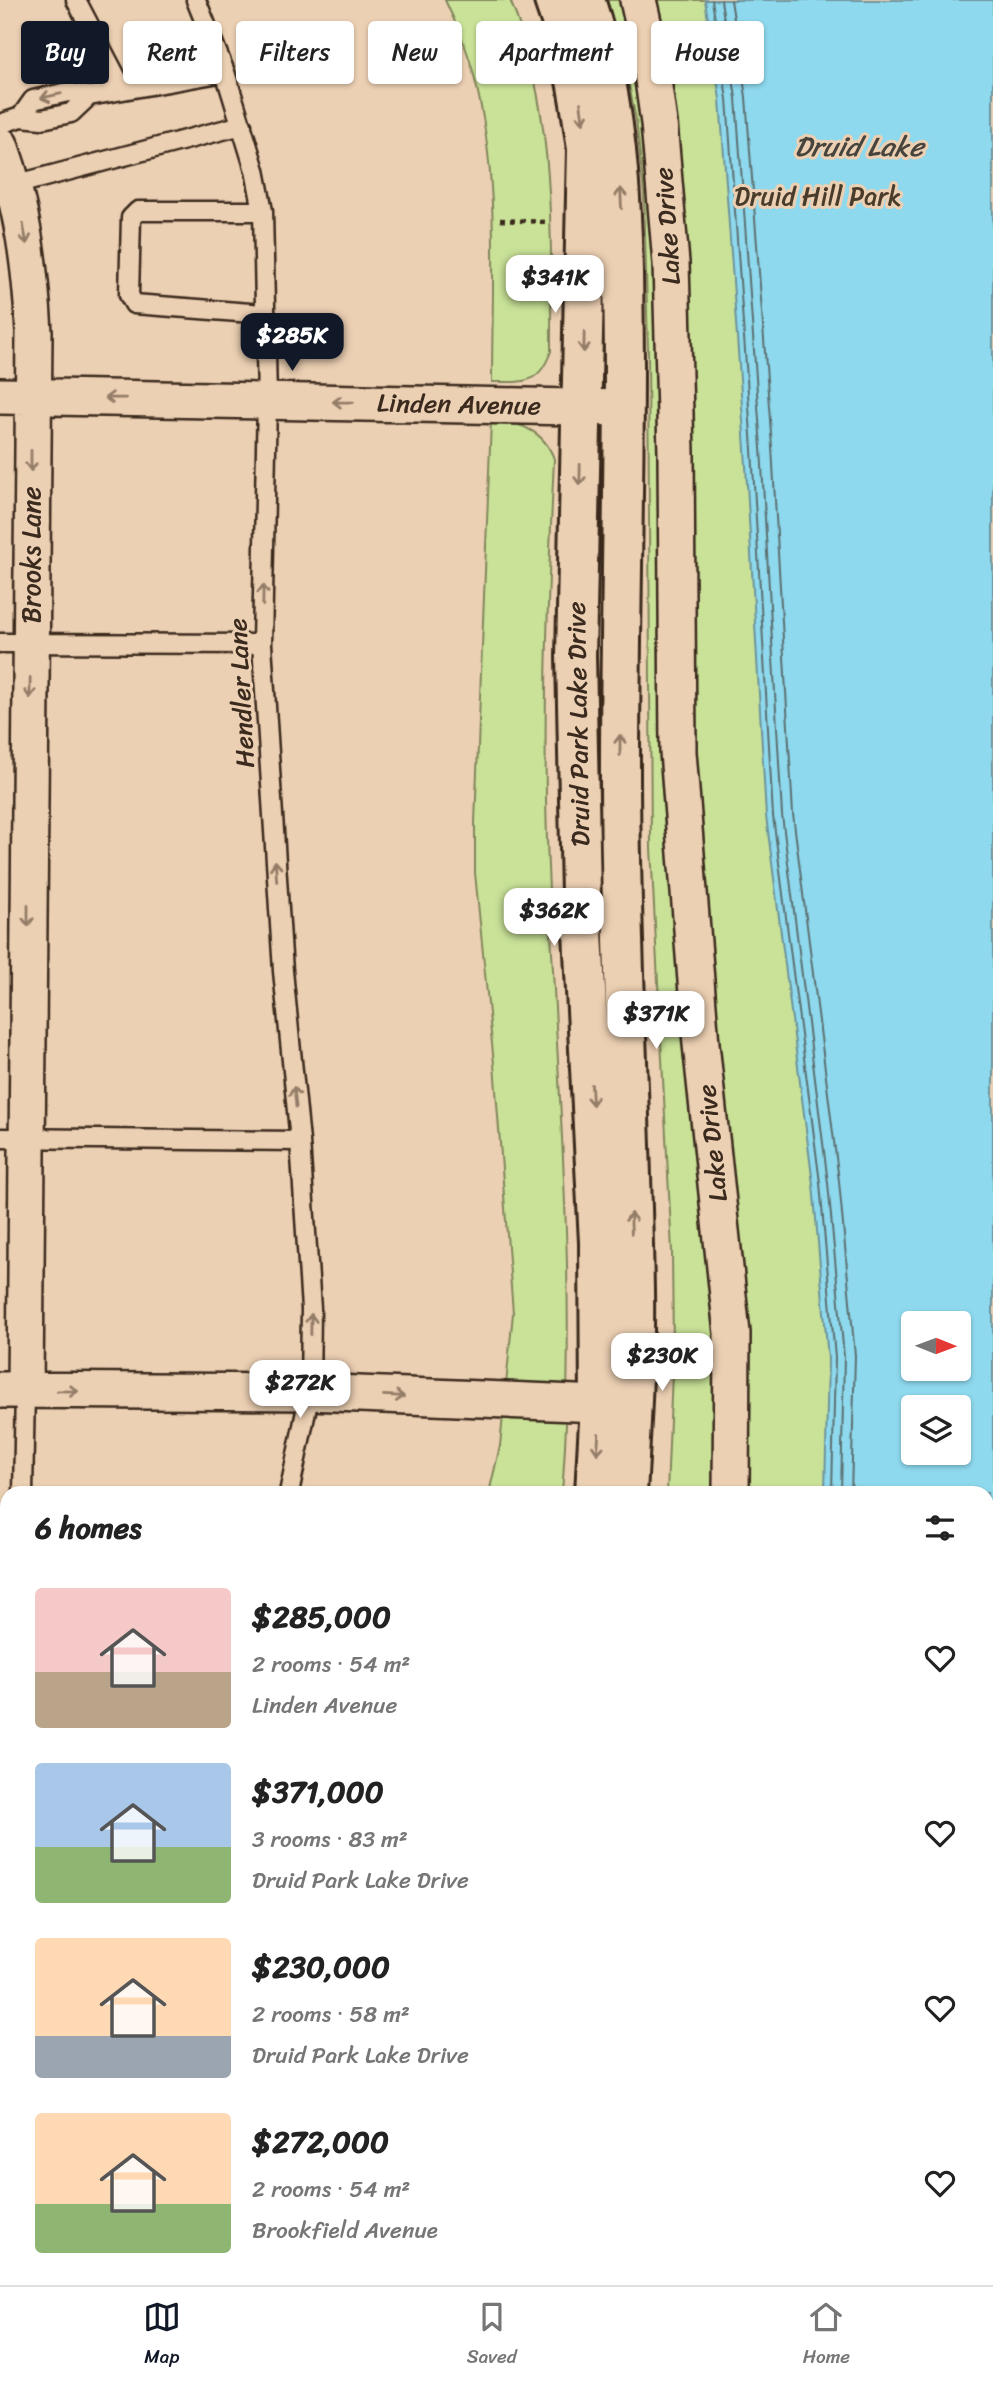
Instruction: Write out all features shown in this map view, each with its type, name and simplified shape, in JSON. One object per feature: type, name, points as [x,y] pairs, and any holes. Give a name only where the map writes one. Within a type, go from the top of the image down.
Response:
[{"type":"main road","name":"Druid Park Lake Drive","points":[[554,0],[578,85],[587,149],[576,656],[581,894],[599,1242],[600,1404],[594,1486]]},
{"type":"main road","name":"Druid Park Lake Drive","points":[[584,0],[608,89],[620,166],[623,254],[620,813],[634,1291],[627,1486]]},
{"type":"street","name":"Lake Drive","points":[[638,0],[648,44],[659,123],[670,250],[676,453],[678,752],[701,1044],[732,1333],[731,1486]]},
{"type":"street","name":"Brooks Lane","points":[[6,146],[25,232],[34,332],[16,396],[12,1390]]},
{"type":"street","name":"Linden Avenue","points":[[16,396],[624,408]]},
{"type":"street","points":[[12,1390],[310,1392],[600,1404]]},
{"type":"lane","points":[[76,0],[123,90]]},
{"type":"lane","name":"Hendler Lane","points":[[196,0],[225,72],[242,125],[263,211],[267,400],[262,644],[283,971],[300,1141],[311,1310],[310,1392],[290,1486]]},
{"type":"lane","points":[[6,146],[33,100],[68,92],[89,96],[225,72]]},
{"type":"lane","points":[[6,146],[242,125]]},
{"type":"lane","points":[[263,211],[138,211],[131,218],[130,295],[134,304],[264,314]]},
{"type":"lane","points":[[15,643],[262,644]]},
{"type":"lane","points":[[13,1138],[300,1141]]},
{"type":"lane","points":[[12,1390],[22,1486]]},
{"type":"path","points":[[500,220],[547,222]]},
{"type":"green space","points":[[445,0],[510,0],[518,21],[476,21],[476,84],[536,85],[548,173],[551,351],[541,370],[535,376],[522,381],[492,382],[493,230],[488,154],[483,117],[462,39],[462,21],[454,21]]},
{"type":"green space","name":"Druid Lake","points":[[607,0],[993,0],[993,1486],[667,1486],[673,1348],[672,1251],[651,848],[648,351],[644,193],[636,120],[629,84],[637,84],[637,21],[613,21]]},
{"type":"green space","points":[[491,421],[511,423],[537,434],[550,449],[554,459],[547,649],[546,791],[567,1248],[567,1411],[562,1486],[491,1486],[500,1446],[513,1313],[494,1064],[475,873]]},
{"type":"water","name":"Druid Lake","points":[[705,0],[993,0],[993,1486],[825,1486],[828,1359],[813,1184],[766,816],[745,449],[718,84],[764,84],[764,21],[708,21]]},
{"type":"park label","name":"Druid Hill Park","points":[[818,196]]}]
